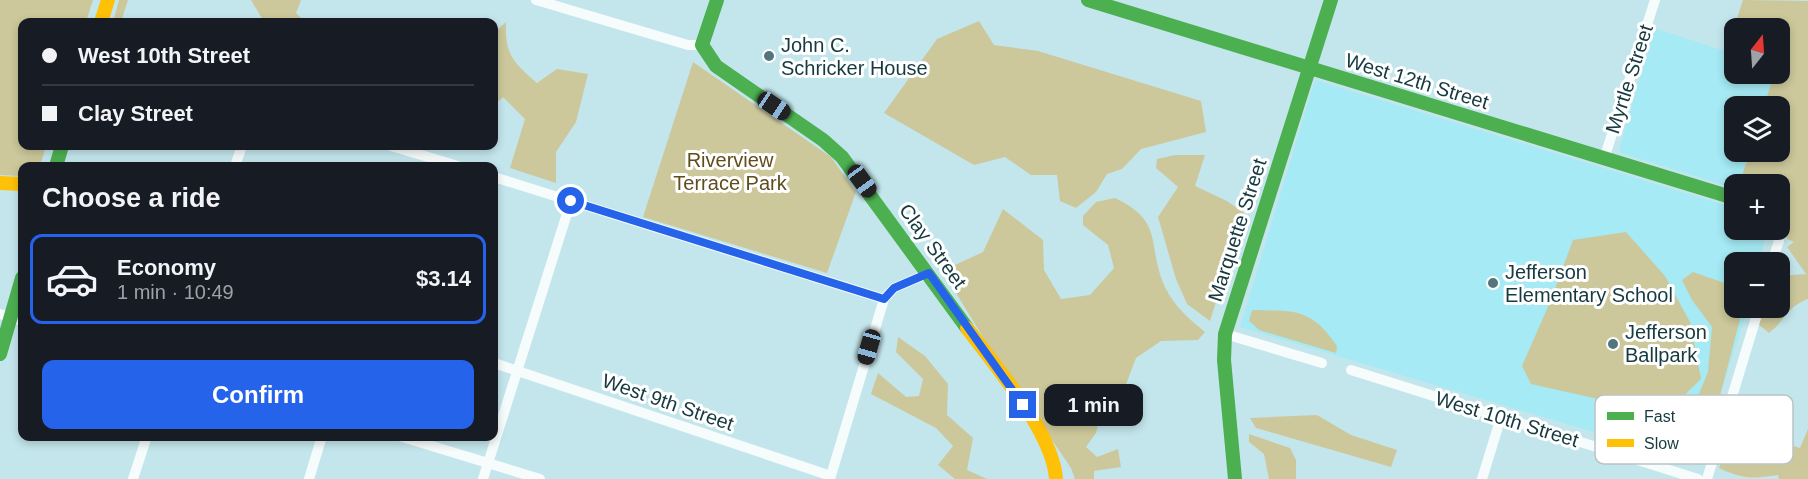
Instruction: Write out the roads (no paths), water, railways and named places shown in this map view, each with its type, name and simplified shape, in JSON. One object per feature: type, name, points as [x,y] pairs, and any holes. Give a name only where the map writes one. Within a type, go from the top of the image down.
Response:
[{"type":"street","points":[[102,18],[108,0]]},
{"type":"street","points":[[536,0],[688,45],[702,45],[717,0]]},
{"type":"street","name":"West 12th Street","points":[[1088,0],[1724,195]]},
{"type":"street","name":"Marquette Street","points":[[1235,479],[1224,360],[1225,334],[1331,0]]},
{"type":"street","name":"Myrtle Street","points":[[1604,159],[1654,0]]},
{"type":"street","name":"Clay Street","points":[[702,45],[716,66],[823,140],[842,157],[929,273],[1023,405],[1048,448],[1056,468],[1056,479]]},
{"type":"street","points":[[404,150],[445,162]]},
{"type":"street","points":[[498,178],[884,299]]},
{"type":"street","points":[[0,183],[18,184]]},
{"type":"street","points":[[498,433],[571,201]]},
{"type":"street","points":[[831,477],[884,299],[894,288],[929,273]]},
{"type":"street","points":[[0,354],[18,293]]},
{"type":"street","points":[[1733,395],[1756,318]]},
{"type":"street","points":[[1225,334],[1322,363]]},
{"type":"street","name":"West 9th Street","points":[[498,364],[831,477]]},
{"type":"street","name":"West 10th Street","points":[[1351,370],[1595,447]]},
{"type":"street","points":[[1482,479],[1501,417]]},
{"type":"street","points":[[134,479],[145,441]]},
{"type":"street","points":[[309,479],[320,441]]},
{"type":"street","points":[[415,441],[540,479]]},
{"type":"street","points":[[483,479],[496,441]]},
{"type":"street","name":"West 10th Street","points":[[1650,464],[1698,479]]},
{"type":"street","points":[[1707,479],[1712,464]]},
{"type":"place","name":"John C. Schricker House","points":[[769,56]]},
{"type":"place","name":"Jefferson Elementary School","points":[[1493,283]]},
{"type":"place","name":"Jefferson Ballpark","points":[[1613,344]]},
{"type":"park label","name":"Riverview Terrace Park","points":[[730,172]]}]
